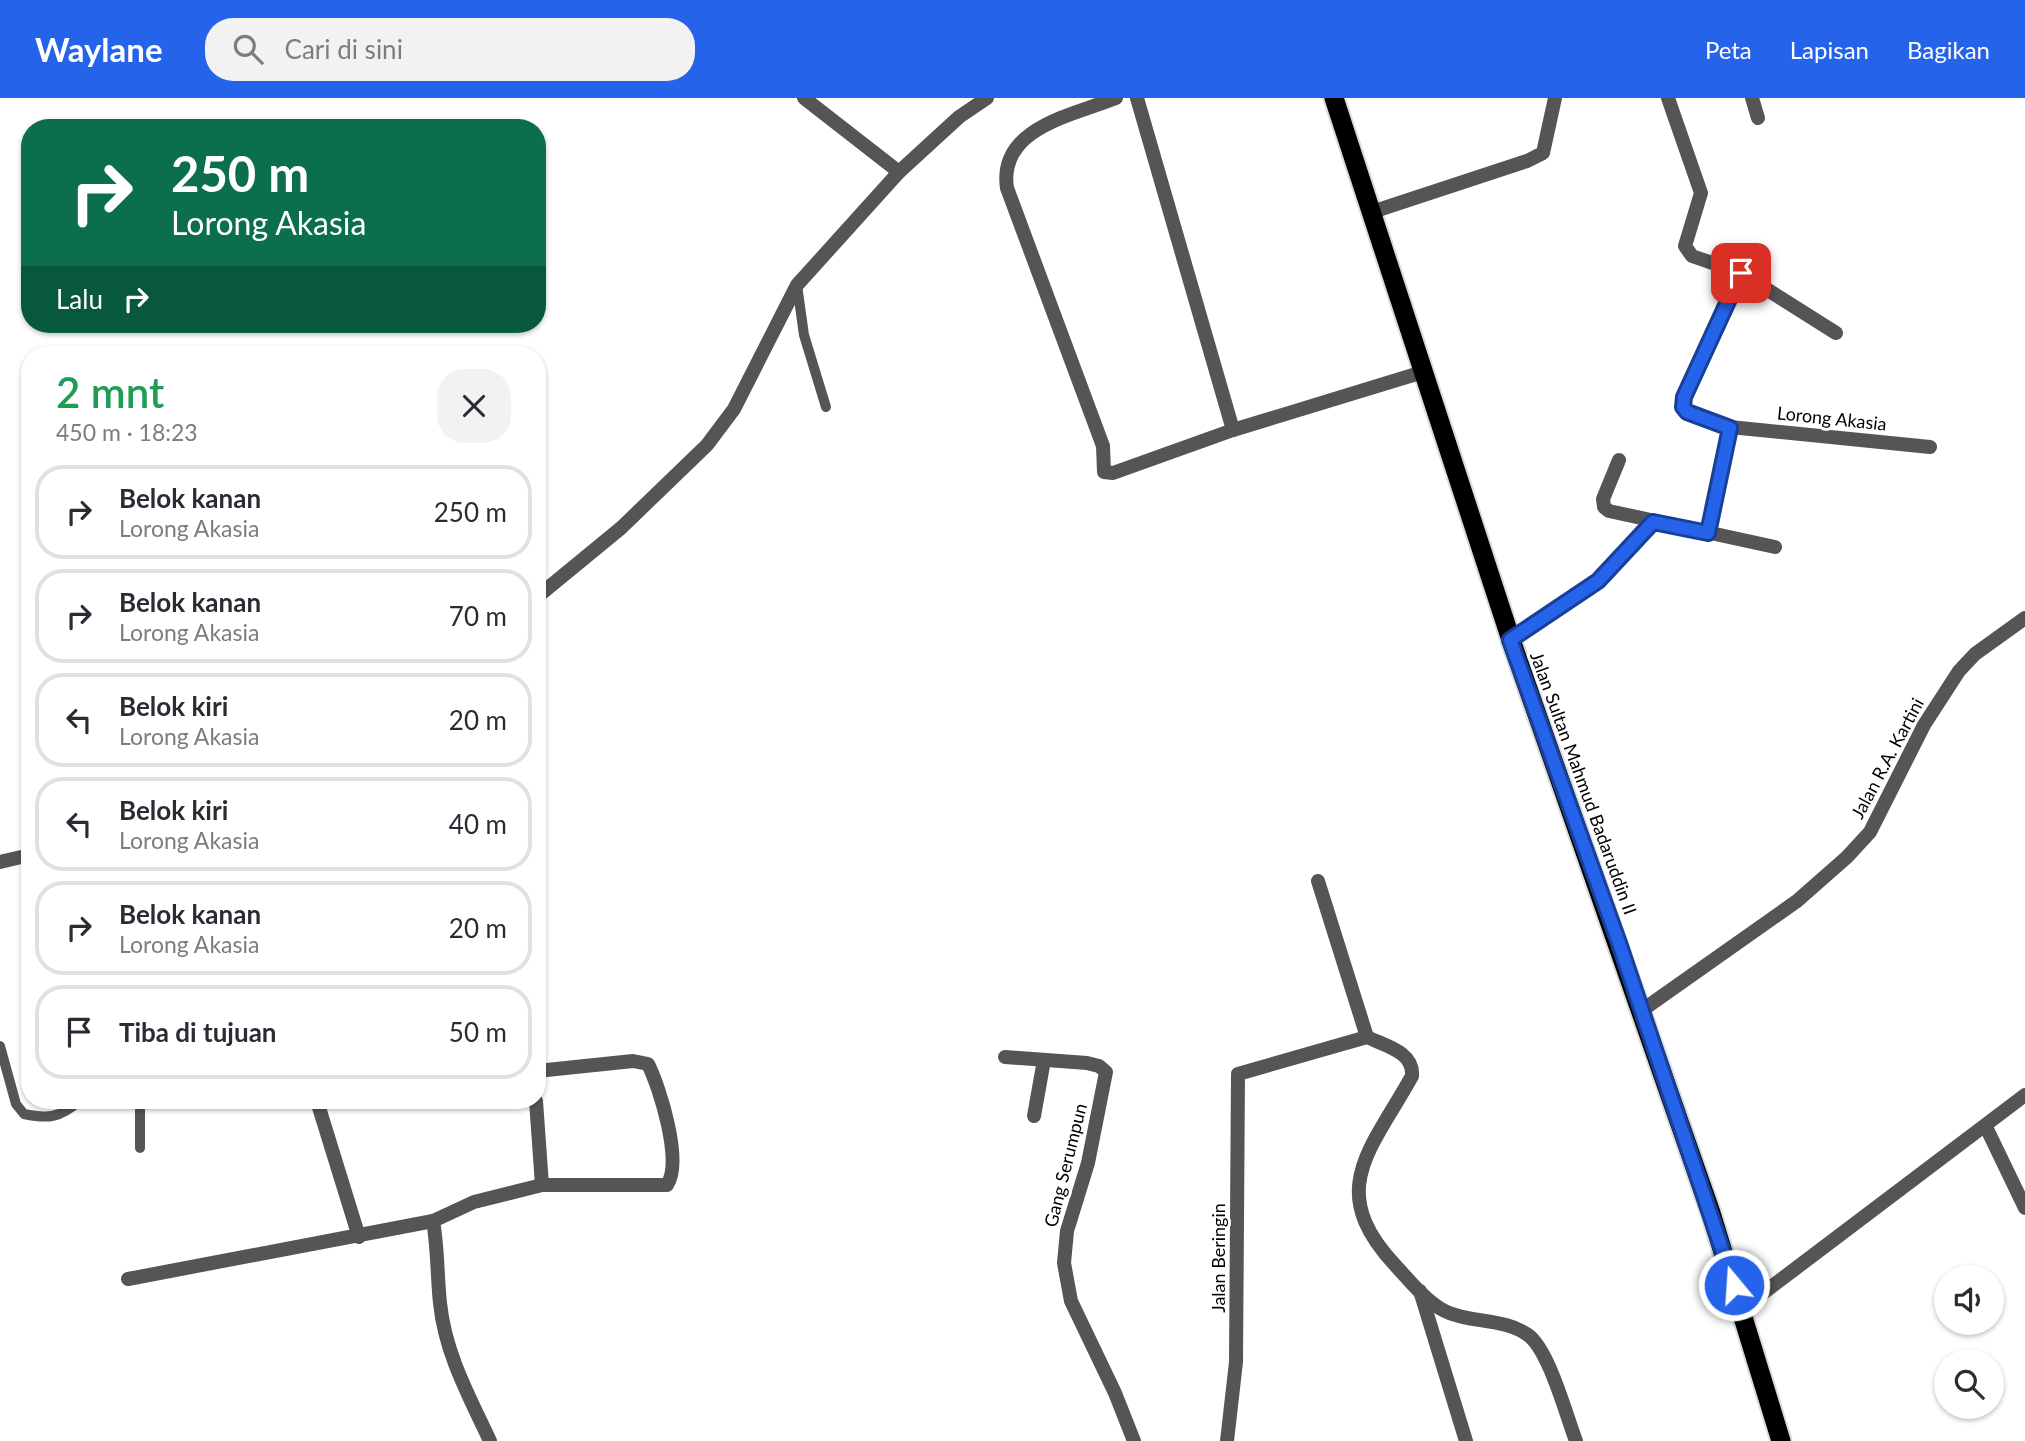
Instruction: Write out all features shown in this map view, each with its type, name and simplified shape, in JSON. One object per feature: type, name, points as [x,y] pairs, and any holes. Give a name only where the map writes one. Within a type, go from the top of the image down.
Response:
[{"type":"highway","name":"Jalan Sultan Mahmud Badaruddin II","points":[[1334,98],[1510,640],[1641,1011],[1742,1309],[1782,1441]]},
{"type":"street","points":[[804,98],[899,172]]},
{"type":"street","points":[[546,590],[621,528],[707,445],[734,410],[796,285],[899,172],[959,117],[987,98]]},
{"type":"street","points":[[1116,98],[1038,128],[1024,137],[1011,155],[1005,175],[1007,188],[1103,446],[1104,472],[1113,472],[1233,430],[1423,372]]},
{"type":"street","points":[[1137,98],[1233,430]]},
{"type":"street","points":[[1372,212],[1527,162],[1542,153],[1555,98]]},
{"type":"street","points":[[1668,98],[1701,193],[1685,246],[1692,256],[1741,273],[1836,333]]},
{"type":"street","points":[[1752,98],[1758,118]]},
{"type":"street","name":"Lorong Akasia","points":[[1741,273],[1684,397],[1683,407],[1687,412],[1730,428],[1930,447]]},
{"type":"street","points":[[1708,533],[1730,428]]},
{"type":"street","points":[[1619,460],[1603,499],[1604,507],[1653,522],[1775,547]]},
{"type":"street","points":[[1510,640],[1598,581],[1653,522]]},
{"type":"street","name":"Jalan R.A. Kartini","points":[[1641,1011],[1797,901],[1847,857],[1870,832],[1924,725],[1959,671],[1975,654],[2025,618]]},
{"type":"street","points":[[0,862],[21,857]]},
{"type":"street","points":[[1318,881],[1367,1037],[1405,1055],[1413,1068],[1412,1076],[1360,1171],[1359,1211],[1375,1240],[1420,1291],[1442,1309],[1528,1335],[1541,1350],[1576,1441]]},
{"type":"street","name":"Jalan Beringin","points":[[1227,1441],[1236,1362],[1238,1074],[1367,1037]]},
{"type":"street","name":"Gang Serumpun","points":[[1005,1057],[1087,1063],[1099,1066],[1106,1072],[1088,1163],[1067,1231],[1064,1263],[1071,1301],[1134,1441]]},
{"type":"street","points":[[1034,1116],[1044,1060]]},
{"type":"street","points":[[128,1279],[433,1221],[474,1202],[542,1185],[667,1185],[672,1177],[671,1146],[656,1079],[648,1063],[633,1061],[546,1071]]},
{"type":"street","points":[[1742,1309],[2025,1095]]},
{"type":"street","points":[[319,1109],[359,1237]]},
{"type":"street","points":[[537,1109],[542,1185]]},
{"type":"street","points":[[1986,1126],[2025,1208]]},
{"type":"street","points":[[433,1221],[439,1257],[440,1302],[451,1352],[490,1441]]},
{"type":"street","points":[[1420,1291],[1466,1441]]},
{"type":"lane","points":[[796,285],[804,335],[826,407]]},
{"type":"lane","points":[[0,1046],[16,1104],[24,1114],[52,1119],[70,1109]]},
{"type":"lane","points":[[140,1109],[140,1148]]},
{"type":"route","points":[[1734,1285],[1619,943],[1510,640],[1598,581],[1653,522],[1708,533],[1730,428],[1687,412],[1683,407],[1684,397],[1741,273]]}]
